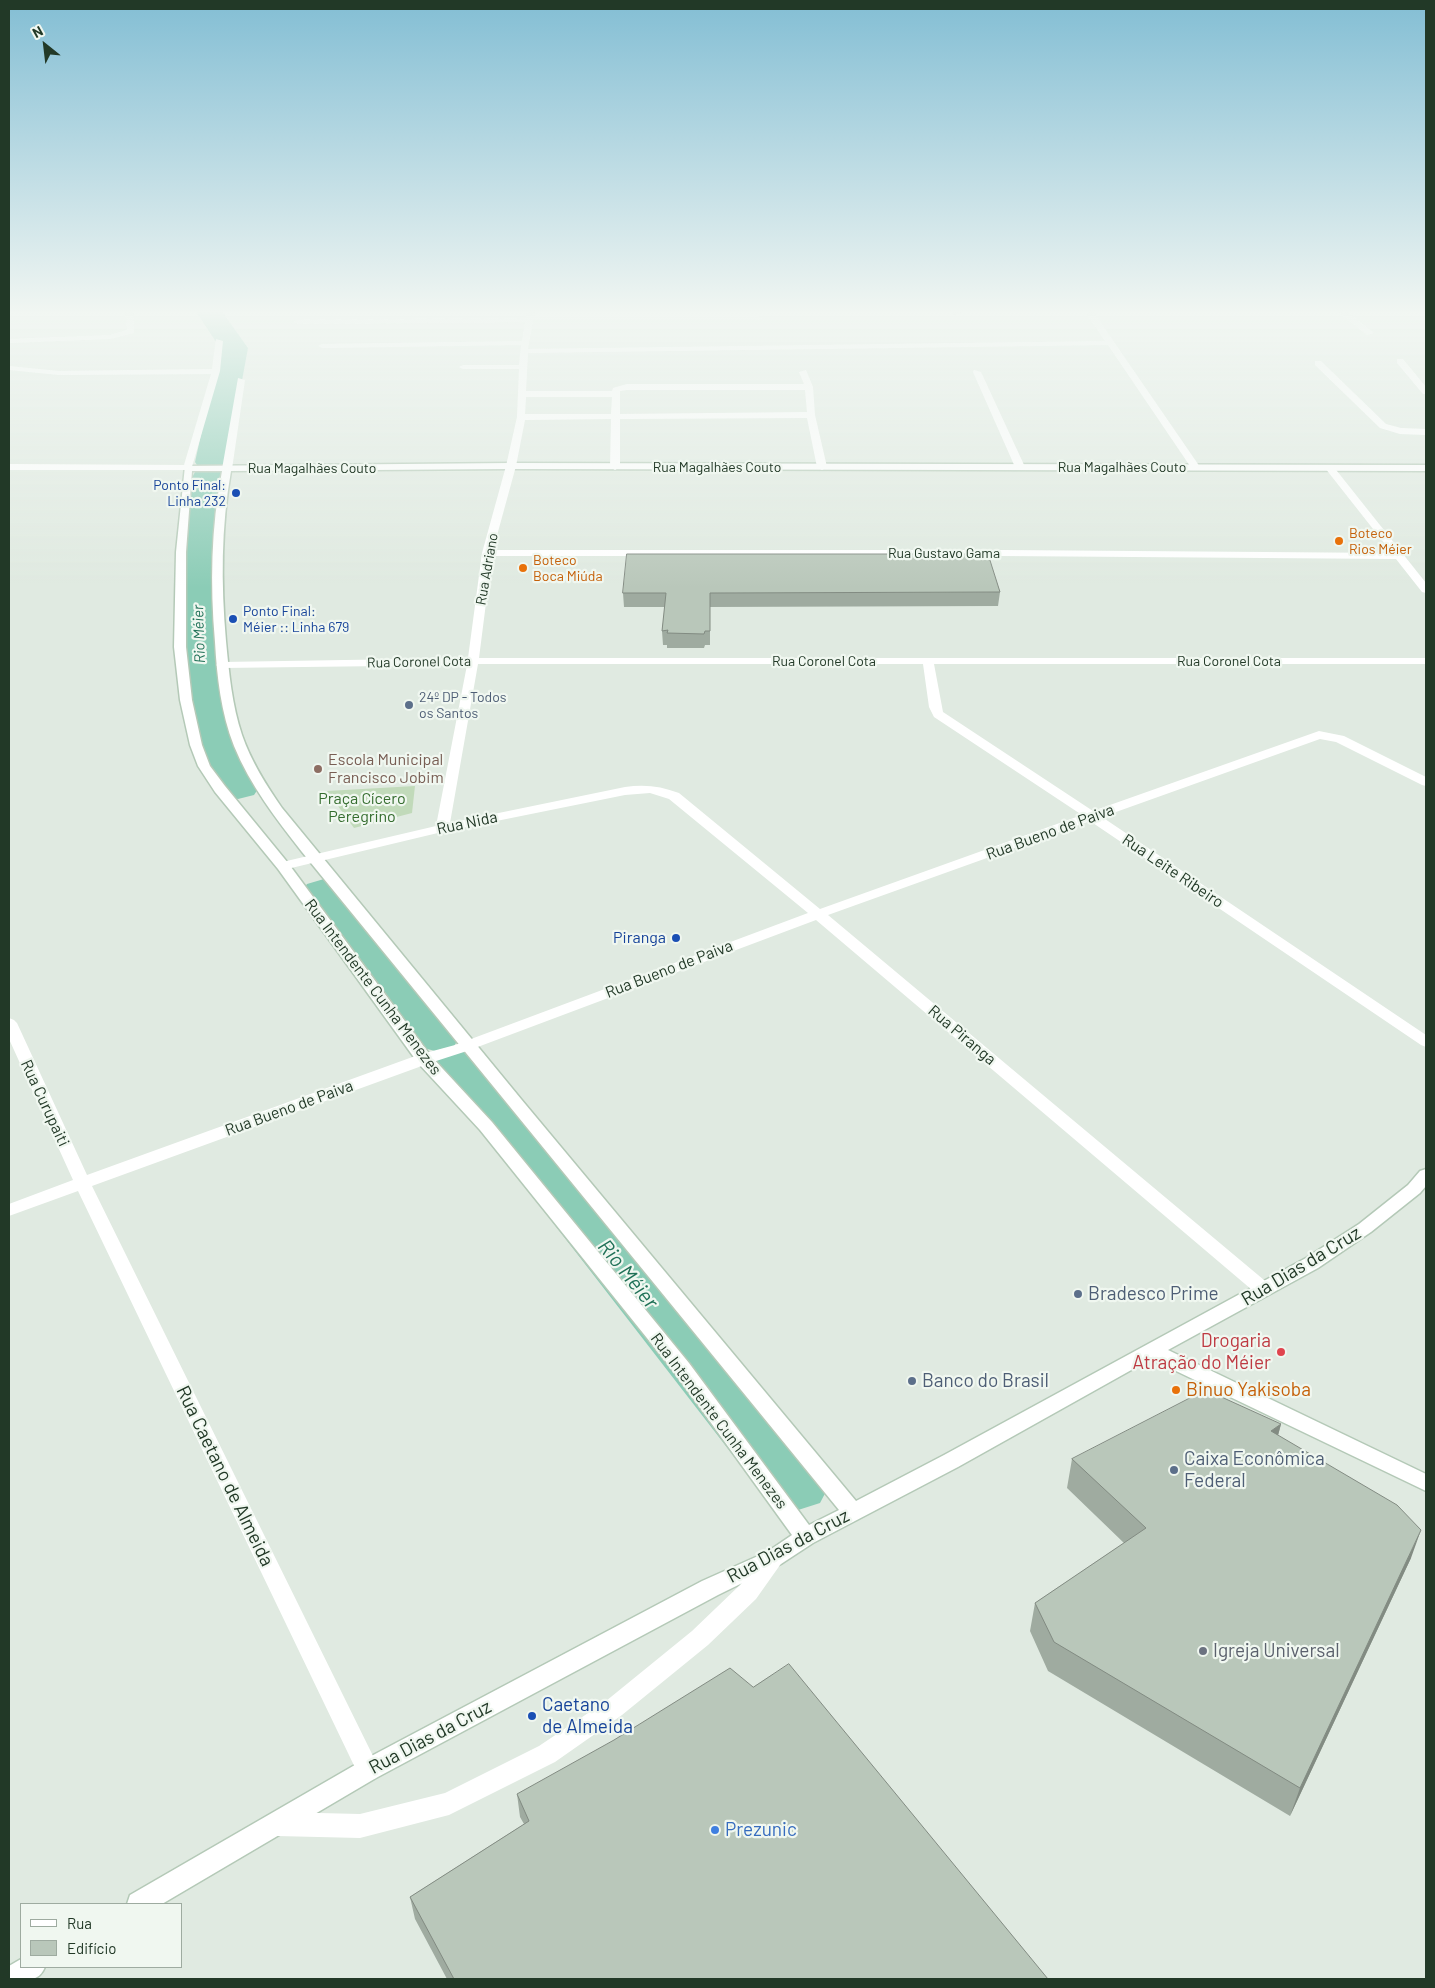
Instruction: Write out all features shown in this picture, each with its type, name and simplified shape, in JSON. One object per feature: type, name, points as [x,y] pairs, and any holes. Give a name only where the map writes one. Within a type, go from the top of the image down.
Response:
[{"type":"street","name":"Rua Intendente Cunha Menezes","points":[[209,403],[195,468],[181,552],[180,647],[186,700],[196,745],[204,766],[430,1057],[682,1368],[806,1537]]},
{"type":"street","name":"Rua Intendente Cunha Menezes","points":[[235,403],[222,469],[216,534],[215,572],[222,665],[227,703],[231,719],[252,770],[264,792],[465,1046],[852,1511]]},
{"type":"street","name":"Rua Adriano","points":[[442,828],[472,661],[487,553],[511,466],[522,403]]},
{"type":"street","points":[[615,467],[616,403]]},
{"type":"street","points":[[810,403],[822,467]]},
{"type":"street","points":[[991,403],[1020,467]]},
{"type":"street","points":[[1151,403],[1195,467]]},
{"type":"street","points":[[1358,403],[1379,423],[1389,428],[1426,432]]},
{"type":"street","points":[[521,417],[811,415]]},
{"type":"street","points":[[1414,432],[1426,444]]},
{"type":"street","name":"Rua Magalhães Couto","points":[[9,467],[222,469],[511,466],[1426,468]]},
{"type":"street","points":[[1330,468],[1426,590]]},
{"type":"street","name":"Rua Gustavo Gama","points":[[487,553],[1003,552],[1401,556]]},
{"type":"street","name":"Rua Coronel Cota","points":[[222,665],[472,661],[1426,661]]},
{"type":"street","name":"Rua Leite Ribeiro","points":[[928,661],[938,714],[948,722],[1093,817],[1426,1042]]},
{"type":"street","name":"Rua Bueno de Paiva","points":[[9,1210],[82,1182],[465,1046],[818,914],[1318,735],[1332,736],[1426,782]]},
{"type":"street","name":"Rua Nida","points":[[283,866],[314,857],[442,828],[625,791],[654,788]]},
{"type":"street","name":"Rua Piranga","points":[[654,788],[674,796],[818,914],[1264,1290]]},
{"type":"street","name":"Rua Curupaiti","points":[[9,1023],[82,1182]]},
{"type":"street","name":"Rua Dias da Cruz","points":[[141,1903],[368,1770],[710,1588],[774,1558],[852,1511],[950,1462],[1312,1264],[1365,1228],[1414,1189],[1426,1175]]},
{"type":"street","name":"Rua Caetano de Almeida","points":[[82,1182],[368,1770]]},
{"type":"street","points":[[1152,1350],[1426,1483]]},
{"type":"street","points":[[275,1824],[360,1826],[449,1804],[547,1754],[614,1708],[700,1638],[748,1592],[774,1558]]},
{"type":"street","points":[[11,1979],[30,1968]]},
{"type":"green space","name":"Praça Cícero Peregrino","points":[[415,786],[412,813],[354,828],[327,791]]},
{"type":"building","points":[[627,554],[988,554],[1000,592],[710,593],[710,631],[705,631],[704,634],[667,633],[668,630],[662,631],[666,593],[623,593]]},
{"type":"building","name":"Igreja Universal","points":[[1206,1390],[1281,1424],[1271,1431],[1397,1505],[1421,1530],[1300,1788],[1054,1642],[1035,1603],[1146,1528],[1072,1459]]},
{"type":"building","name":"Prezunic","points":[[789,1664],[1048,1979],[454,1979],[410,1897],[529,1821],[517,1794],[614,1740],[730,1668],[753,1687]]},
{"type":"waterway","name":"Rio Méier","points":[[211,462],[223,403]]},
{"type":"waterway","name":"Rio Méier","points":[[208,475],[201,524],[198,574],[198,631],[201,678],[210,723],[217,744],[238,786]]},
{"type":"waterway","name":"Rio Méier","points":[[324,894],[435,1034]]},
{"type":"waterway","name":"Rio Méier","points":[[461,1066],[795,1482]]},
{"type":"place","name":"Ponto Final: Linha 232","points":[[236,493]]},
{"type":"place","name":"Boteco Rios Méier","points":[[1339,541]]},
{"type":"place","name":"Boteco Boca Miúda","points":[[523,568]]},
{"type":"place","name":"Ponto Final: Méier :: Linha 679","points":[[233,619]]},
{"type":"place","name":"24º DP - Todos os Santos","points":[[409,705]]},
{"type":"place","name":"Escola Municipal Francisco Jobim","points":[[318,769]]},
{"type":"place","name":"Piranga","points":[[676,938]]},
{"type":"place","name":"Bradesco Prime","points":[[1078,1294]]},
{"type":"place","name":"Drogaria Atração do Méier","points":[[1281,1352]]},
{"type":"place","name":"Banco do Brasil","points":[[912,1381]]},
{"type":"place","name":"Binuo Yakisoba","points":[[1176,1390]]},
{"type":"place","name":"Caixa Econômica Federal","points":[[1174,1470]]},
{"type":"place","name":"Igreja Universal","points":[[1203,1651]]},
{"type":"place","name":"Caetano de Almeida","points":[[532,1716]]},
{"type":"place","name":"Prezunic","points":[[715,1830]]}]
